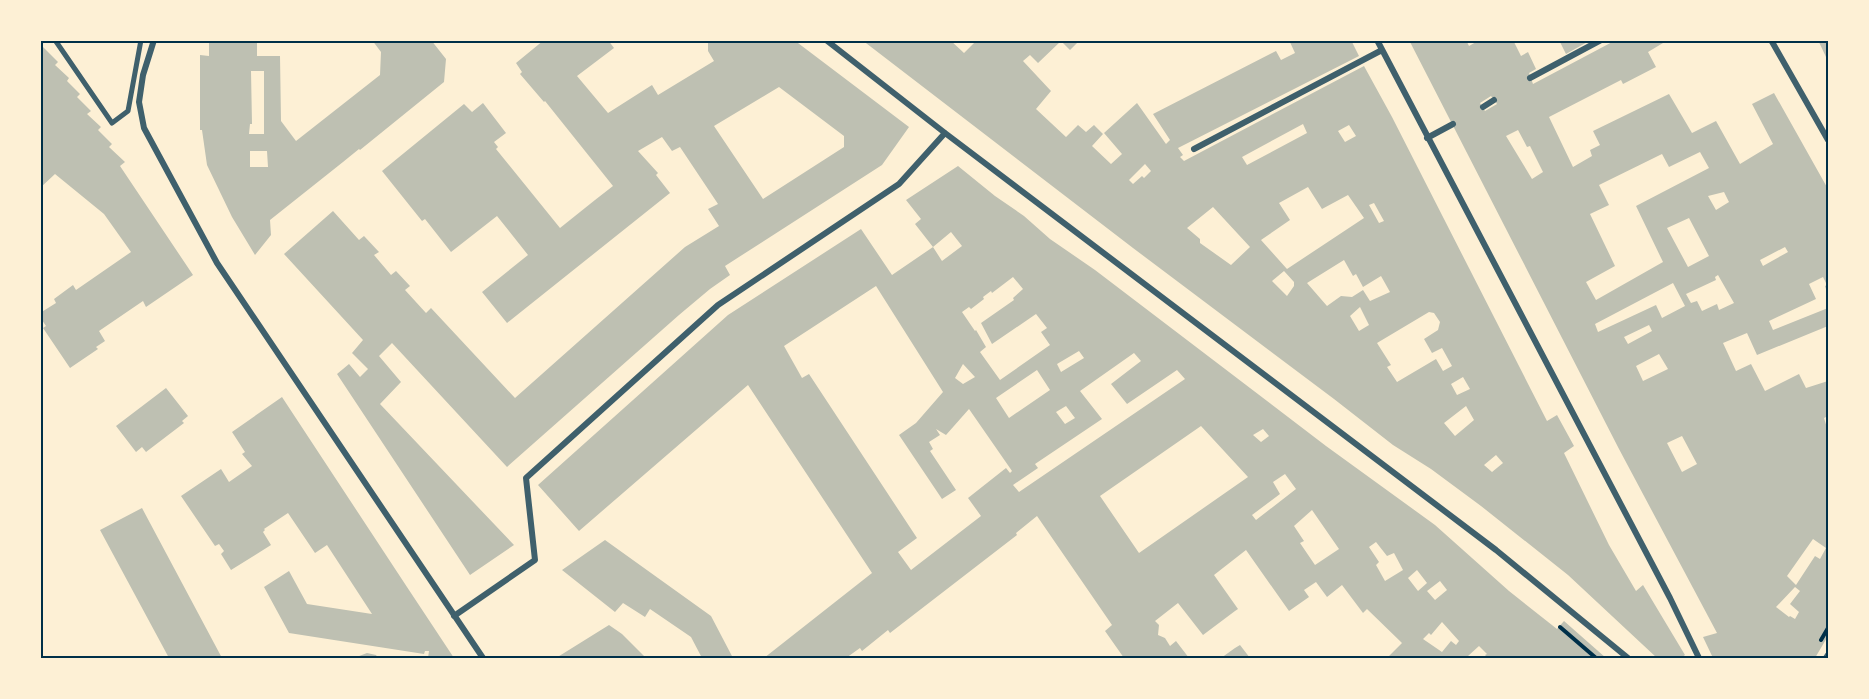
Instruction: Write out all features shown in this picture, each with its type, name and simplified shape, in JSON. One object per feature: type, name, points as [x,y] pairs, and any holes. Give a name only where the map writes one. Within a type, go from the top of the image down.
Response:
[{"type":"street","points":[[55,40],[112,123],[128,111],[141,40]]},
{"type":"street","points":[[154,40],[143,75],[139,102],[144,128],[217,263],[483,658]]},
{"type":"street","points":[[826,40],[945,133],[1496,550],[1628,658]]},
{"type":"street","points":[[1377,40],[1699,658]]},
{"type":"street","points":[[1530,78],[1601,40]]},
{"type":"street","points":[[1771,40],[1828,140]]},
{"type":"street","points":[[1194,149],[1382,50]]},
{"type":"street","points":[[1483,107],[1494,100]]},
{"type":"street","points":[[1427,138],[1452,124]]},
{"type":"street","points":[[454,616],[535,560],[526,478],[718,305],[899,184],[945,133]]},
{"type":"path","points":[[1559,626],[1596,658]]},
{"type":"building","points":[[40,40],[45,42],[41,45],[58,62],[55,65],[69,78],[67,81],[80,94],[77,97],[91,111],[87,114],[101,127],[98,130],[112,144],[109,147],[125,162],[120,166],[193,275],[146,307],[143,301],[99,331],[105,341],[96,347],[98,349],[70,368],[43,328],[46,326],[40,313],[56,303],[54,299],[73,285],[76,290],[131,252],[104,214],[55,174],[40,188]]},
{"type":"building","points":[[209,40],[257,40],[257,56],[280,56],[281,121],[296,141],[380,75],[381,52],[372,40],[431,40],[446,59],[444,82],[270,220],[271,235],[255,255],[232,217],[207,165],[202,130],[200,130],[200,55],[209,56]],"holes":[[[251,71],[264,71],[264,134],[249,134],[250,124],[252,124]],[[250,151],[267,151],[268,167],[250,167]]]},
{"type":"building","points":[[544,40],[608,40],[614,48],[577,76],[608,113],[652,85],[658,95],[714,61],[708,51],[708,40],[794,40],[909,127],[882,165],[725,266],[730,275],[679,315],[507,467],[392,343],[379,356],[401,382],[380,404],[514,545],[470,575],[337,374],[349,364],[360,377],[368,369],[352,353],[363,340],[284,254],[333,211],[359,240],[364,236],[379,252],[374,255],[391,275],[396,271],[410,286],[405,290],[426,313],[431,308],[515,398],[685,247],[719,226],[708,209],[718,204],[680,147],[672,151],[662,137],[638,151],[658,173],[656,175],[670,193],[507,323],[482,292],[528,255],[497,216],[451,252],[425,219],[422,221],[382,171],[464,104],[472,112],[483,103],[506,133],[494,142],[498,147],[496,149],[560,228],[613,186],[545,101],[520,74],[522,72],[516,63]],"holes":[[[779,87],[844,136],[844,147],[763,199],[714,126]]]},
{"type":"building","points":[[862,40],[950,40],[964,53],[977,40],[1080,40],[1070,50],[1061,41],[1038,63],[1030,55],[1023,61],[1051,91],[1036,109],[1066,137],[1078,125],[1086,132],[1094,125],[1103,134],[1092,146],[1111,164],[1122,154],[1104,133],[1137,103],[1166,144],[1170,140],[1153,114],[1276,51],[1281,60],[1295,53],[1289,40],[1351,40],[1359,56],[1178,148],[1183,155],[1180,157],[1184,161],[1364,66],[1547,421],[1557,415],[1574,446],[1564,453],[1609,545],[1636,591],[1643,585],[1685,655],[1681,658],[1657,658],[1568,575],[1481,506],[1431,469],[1393,445]],"holes":[[[1303,124],[1307,133],[1247,165],[1242,157]],[[1349,125],[1356,136],[1345,142],[1338,131]],[[1145,164],[1151,171],[1144,178],[1142,176],[1133,184],[1129,180]],[[1308,187],[1322,209],[1348,195],[1364,218],[1287,269],[1261,240],[1290,220],[1279,203]],[[1374,203],[1384,221],[1379,223],[1369,205]],[[1213,207],[1250,247],[1231,265],[1200,243],[1200,239],[1187,228]],[[1344,260],[1353,276],[1356,274],[1363,287],[1381,276],[1390,292],[1370,301],[1363,290],[1352,297],[1341,296],[1327,306],[1307,283]],[[1284,271],[1294,282],[1287,296],[1272,281]],[[1360,307],[1369,325],[1359,331],[1350,316]],[[1429,312],[1434,313],[1440,322],[1438,330],[1424,339],[1432,353],[1442,348],[1452,366],[1443,371],[1436,359],[1397,382],[1387,367],[1391,365],[1377,343]],[[1463,377],[1470,389],[1457,395],[1451,384]],[[1466,406],[1474,420],[1455,436],[1444,423]],[[1496,455],[1503,463],[1492,472],[1484,465]]]},
{"type":"building","points":[[1409,40],[1466,40],[1469,46],[1476,40],[1513,40],[1521,56],[1528,52],[1536,69],[1529,73],[1533,84],[1616,40],[1668,40],[1648,52],[1656,67],[1623,84],[1621,80],[1549,117],[1573,167],[1592,156],[1590,150],[1600,145],[1593,131],[1669,94],[1692,133],[1716,121],[1740,164],[1773,144],[1752,104],[1774,93],[1828,189],[1828,295],[1823,277],[1809,284],[1816,299],[1769,321],[1773,330],[1828,308],[1828,326],[1757,355],[1747,333],[1723,343],[1736,371],[1751,364],[1765,391],[1799,374],[1806,388],[1828,381],[1828,416],[1824,418],[1828,431],[1828,636],[1815,658],[1713,658],[1703,637],[1717,633],[1619,449]],"holes":[[[1491,96],[1497,104],[1485,111],[1480,103]],[[1518,130],[1527,147],[1530,146],[1543,172],[1532,179],[1506,136]],[[1700,152],[1709,168],[1636,206],[1663,262],[1596,300],[1586,282],[1615,266],[1590,214],[1609,205],[1599,185],[1662,154],[1669,167]],[[1724,192],[1729,202],[1716,210],[1708,196]],[[1689,218],[1709,256],[1688,267],[1667,228]],[[1785,247],[1788,252],[1763,266],[1760,260]],[[1718,275],[1734,303],[1719,310],[1717,304],[1702,311],[1697,301],[1691,303],[1686,294],[1716,280],[1715,277]],[[1673,283],[1685,306],[1662,318],[1656,305],[1598,332],[1595,324]],[[1649,325],[1652,331],[1628,344],[1624,337]],[[1659,354],[1668,369],[1643,381],[1636,366]],[[1682,436],[1697,464],[1682,472],[1667,443]],[[1813,539],[1826,548],[1820,559],[1815,556],[1796,585],[1787,576]],[[1795,587],[1800,591],[1790,604],[1799,612],[1795,619],[1776,607]]]},
{"type":"building","points":[[1559,40],[1591,40],[1566,54]]},
{"type":"building","points":[[1818,40],[1828,40],[1828,64],[1826,57]]},
{"type":"building","points":[[958,166],[1024,216],[1050,239],[1095,270],[1326,446],[1435,525],[1509,591],[1557,629],[1564,621],[1606,658],[1488,658],[1479,646],[1468,656],[1471,658],[1423,658],[1420,656],[1418,658],[1387,658],[1402,643],[1367,609],[1363,613],[1342,585],[1327,597],[1316,582],[1304,590],[1309,597],[1289,611],[1246,550],[1214,575],[1238,609],[1203,635],[1178,603],[1155,621],[1159,625],[1158,635],[1165,638],[1170,646],[1176,641],[1189,658],[1124,658],[1105,631],[1112,625],[1037,516],[1016,533],[1017,535],[890,633],[888,630],[862,651],[860,648],[846,658],[764,658],[872,573],[748,385],[579,531],[538,485],[728,315],[861,229],[892,275],[933,247],[915,224],[921,219],[906,200]],"holes":[[[951,232],[962,246],[942,261],[933,247]],[[1013,277],[1023,289],[1013,298],[1014,300],[981,323],[992,344],[1036,314],[1047,328],[1041,332],[1050,345],[1000,380],[980,352],[986,347],[962,312],[969,307],[971,309],[991,291],[992,293]],[[876,286],[943,392],[916,423],[899,435],[942,499],[956,490],[930,451],[933,449],[929,442],[940,435],[936,429],[946,435],[969,409],[1012,471],[1010,473],[1006,468],[968,498],[981,516],[911,570],[898,552],[917,538],[809,374],[802,378],[784,346]],[[1079,351],[1084,358],[1061,372],[1057,364]],[[1134,353],[1141,361],[1111,384],[1127,404],[1177,370],[1185,379],[1019,492],[1013,485],[1038,468],[1035,464],[1102,419],[1080,391]],[[963,364],[975,377],[963,384],[955,378]],[[1037,370],[1050,390],[1009,418],[996,398]],[[1066,406],[1075,418],[1065,424],[1056,412]],[[1201,426],[1248,477],[1139,553],[1100,496]],[[1263,429],[1269,436],[1261,442],[1253,435]],[[1285,474],[1296,489],[1256,520],[1252,515],[1280,494],[1273,482]],[[1312,510],[1339,549],[1315,565],[1300,543],[1304,541],[1294,526]],[[1376,542],[1387,556],[1394,553],[1403,570],[1385,581],[1376,565],[1379,562],[1369,547]],[[1417,570],[1427,583],[1418,591],[1408,578]],[[1440,581],[1447,590],[1435,600],[1427,591]],[[1442,622],[1459,641],[1456,645],[1451,641],[1442,652],[1423,639],[1429,633],[1431,635]]]},
{"type":"building","points":[[166,388],[188,416],[182,421],[184,423],[146,452],[142,447],[136,452],[116,426]]},
{"type":"building","points":[[282,397],[454,658],[428,658],[429,651],[425,651],[424,654],[289,633],[264,587],[289,571],[307,604],[372,614],[327,545],[315,553],[288,513],[264,529],[263,532],[271,545],[231,570],[221,554],[224,551],[219,544],[215,546],[181,496],[221,469],[229,482],[252,466],[242,454],[245,452],[232,432]]},
{"type":"building","points":[[142,508],[222,658],[169,658],[100,530]]},
{"type":"building","points":[[605,540],[711,616],[733,658],[702,658],[691,637],[650,609],[645,617],[623,603],[615,612],[562,570]]},
{"type":"building","points":[[609,625],[622,634],[646,658],[556,658]]},
{"type":"building","points":[[1240,645],[1250,658],[1221,658],[1235,648]]},
{"type":"building","points":[[367,653],[376,655],[378,658],[354,658]]}]
